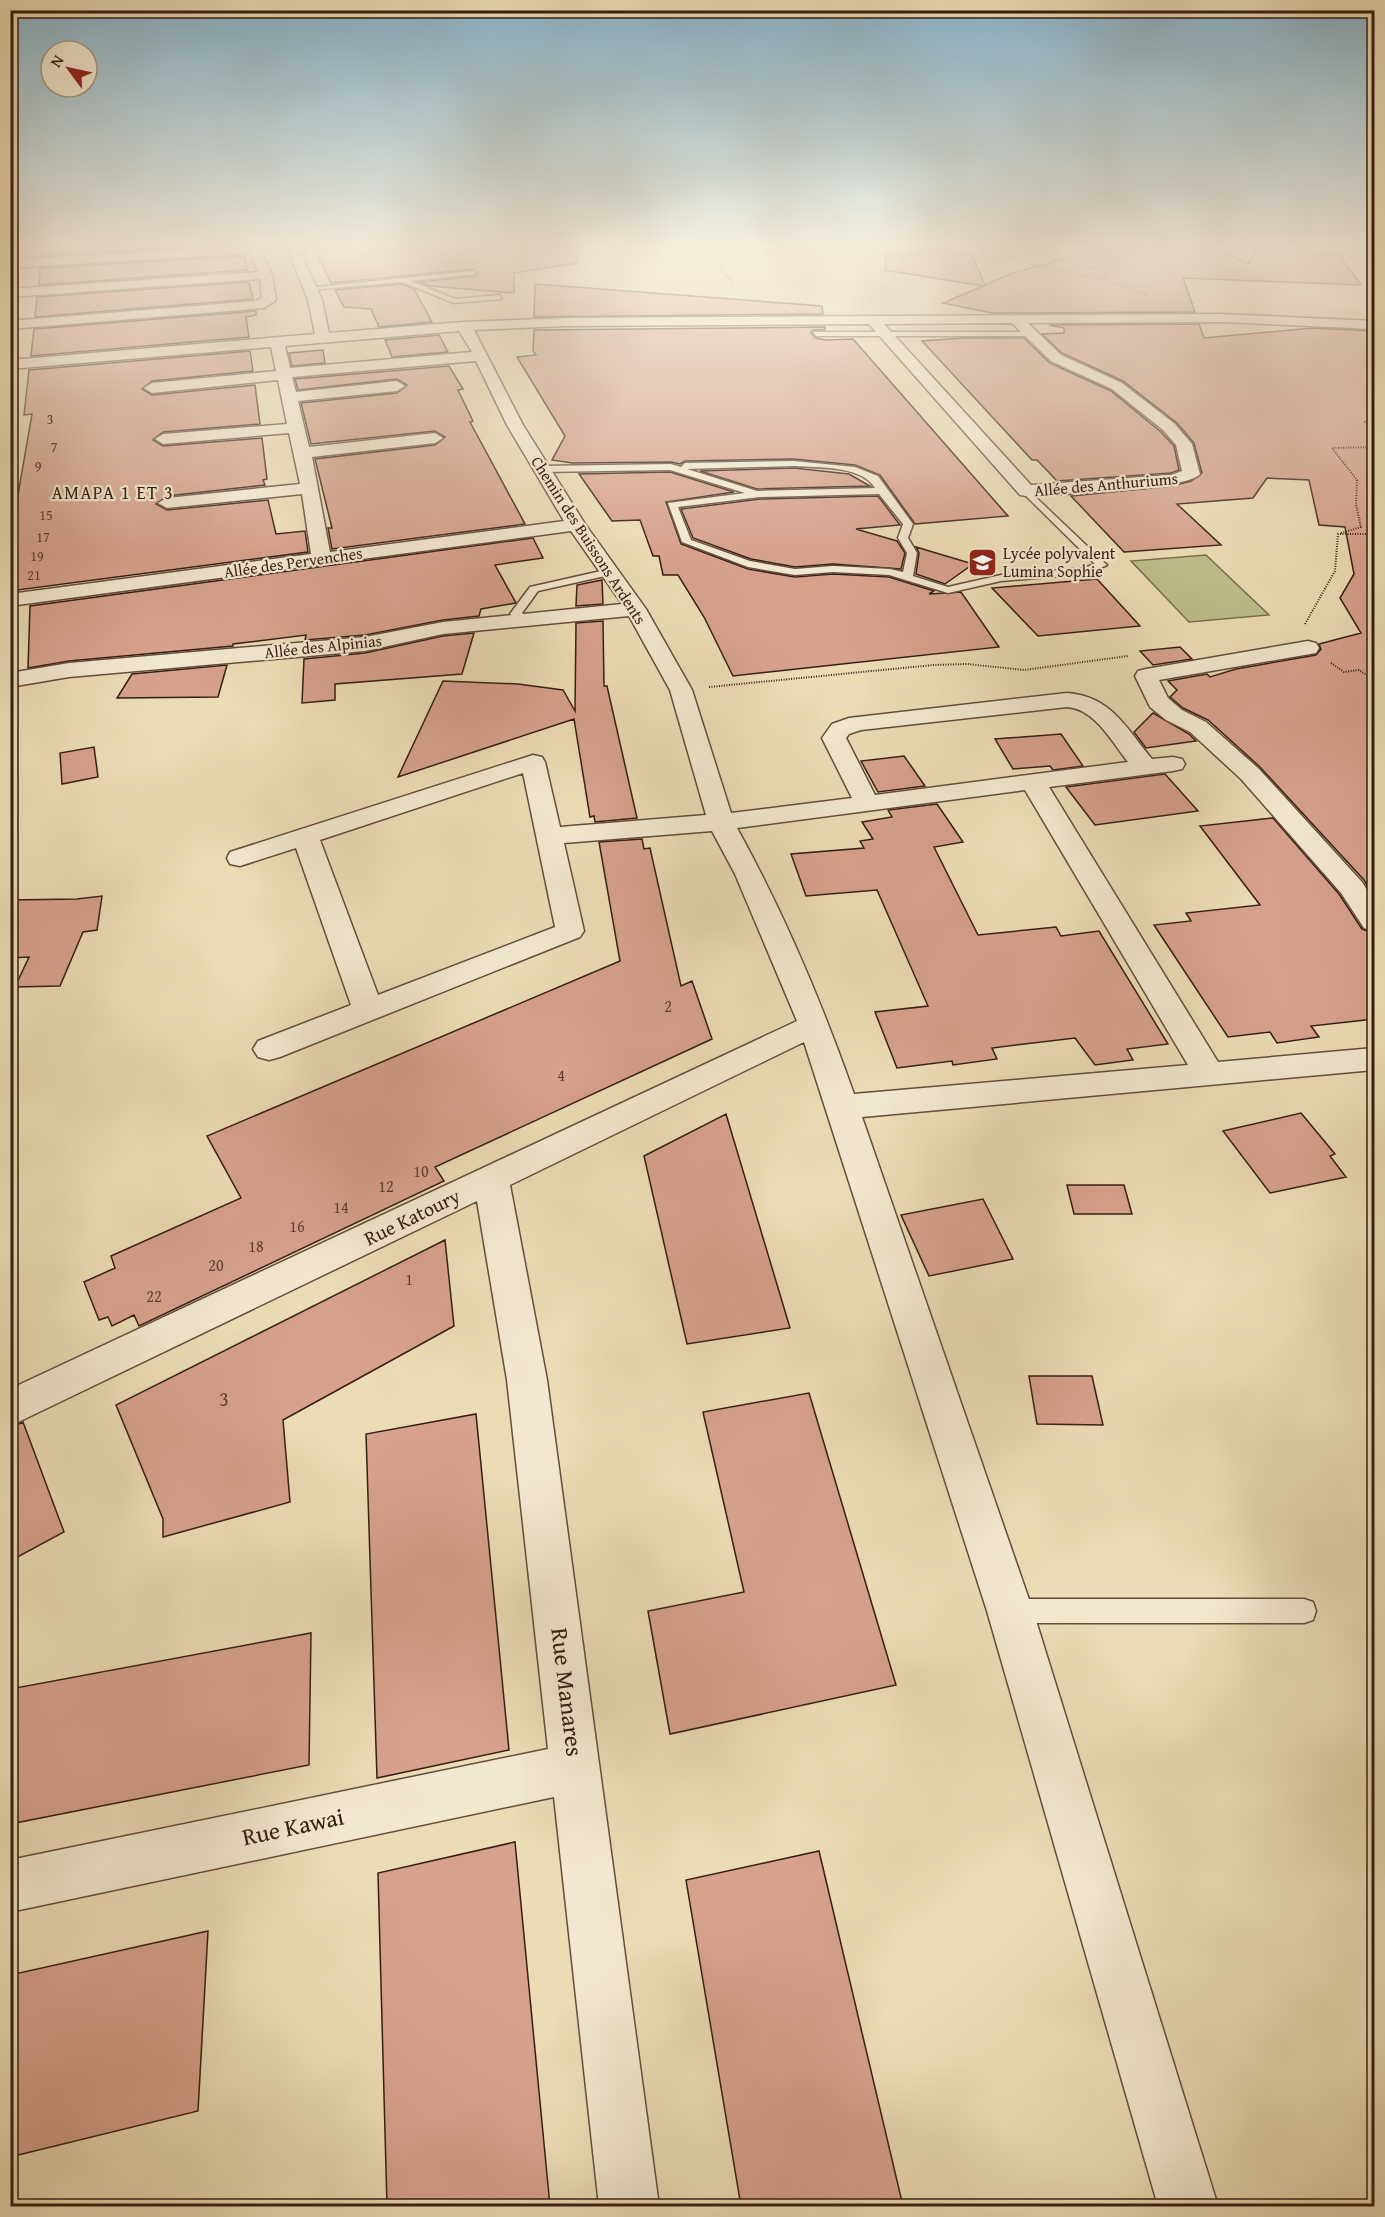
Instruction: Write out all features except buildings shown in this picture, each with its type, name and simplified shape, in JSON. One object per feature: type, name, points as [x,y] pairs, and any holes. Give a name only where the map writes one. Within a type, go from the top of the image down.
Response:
[{"type":"street","points":[[10,365],[199,349]]},
{"type":"street","points":[[278,349],[310,488],[321,559]]},
{"type":"street","name":"Chemin des Buissons Ardents","points":[[477,349],[515,425],[576,525],[636,609],[681,690],[721,822],[749,874],[814,1025],[1010,1611],[1188,2206]]},
{"type":"street","points":[[900,349],[1026,491]]},
{"type":"street","name":"Allée des Anthuriums","points":[[1026,491],[1173,480],[1188,477],[1192,470],[1181,439],[1169,427],[1118,386],[1056,358],[1047,349]]},
{"type":"street","points":[[152,388],[481,356]]},
{"type":"street","points":[[289,397],[397,386]]},
{"type":"street","points":[[163,439],[296,428]]},
{"type":"street","points":[[302,453],[435,438]]},
{"type":"street","points":[[167,503],[310,488]]},
{"type":"street","name":"Allée des Pervenches","points":[[10,600],[576,525]]},
{"type":"street","name":"Allée des Alpinias","points":[[10,681],[69,670],[364,644],[443,628],[636,609]]},
{"type":"street","points":[[1308,648],[1146,676],[1158,702],[1174,715],[1198,728],[1250,774],[1352,888],[1374,922]]},
{"type":"street","points":[[867,803],[834,738],[840,729],[857,723],[1067,700],[1082,701],[1096,708],[1146,768]]},
{"type":"street","points":[[240,858],[533,762],[570,931],[269,1049]]},
{"type":"street","points":[[549,836],[721,822],[1173,764]]},
{"type":"street","points":[[1033,782],[1208,1072]]},
{"type":"street","points":[[305,836],[368,1011]]},
{"type":"street","name":"Rue Katoury","points":[[10,1408],[814,1025]]},
{"type":"street","points":[[843,1107],[1208,1072],[1374,1059]]},
{"type":"street","name":"Rue Manares","points":[[490,1179],[527,1380],[629,2206]]},
{"type":"street","name":"Rue Kawai","points":[[10,1886],[576,1768]]},
{"type":"lane","points":[[542,469],[816,463],[864,472],[872,476],[882,487],[882,491],[908,524],[903,538],[912,553],[907,577]]},
{"type":"lane","points":[[671,467],[760,494]]},
{"type":"lane","points":[[882,491],[760,494],[672,505],[687,542],[748,564],[795,572],[833,569],[890,572],[948,590],[1001,578],[1086,571],[1102,565],[1026,491]]},
{"type":"lane","points":[[523,620],[516,614],[534,589],[610,572]]},
{"type":"lane","points":[[1010,1611],[1304,1611]]},
{"type":"path","points":[[1374,402],[1367,411],[1374,416],[1365,422],[1374,429]]},
{"type":"path","points":[[1338,534],[1361,527],[1356,506],[1357,480],[1332,448],[1374,447]]},
{"type":"path","points":[[1338,534],[1374,534]]},
{"type":"path","points":[[1338,534],[1335,571],[1304,626],[1308,648],[1344,672],[1359,670],[1374,680]]},
{"type":"path","points":[[681,690],[933,665],[967,664],[1024,670],[1129,656],[1146,676]]},
{"type":"green space","points":[[1206,555],[1269,615],[1189,622],[1131,561]]},
{"type":"place","name":"Lycée polyvalent Lumina Sophie","points":[[982,562]]},
{"type":"district","name":"AMAPA 1 ET 3","points":[[113,493]]}]
